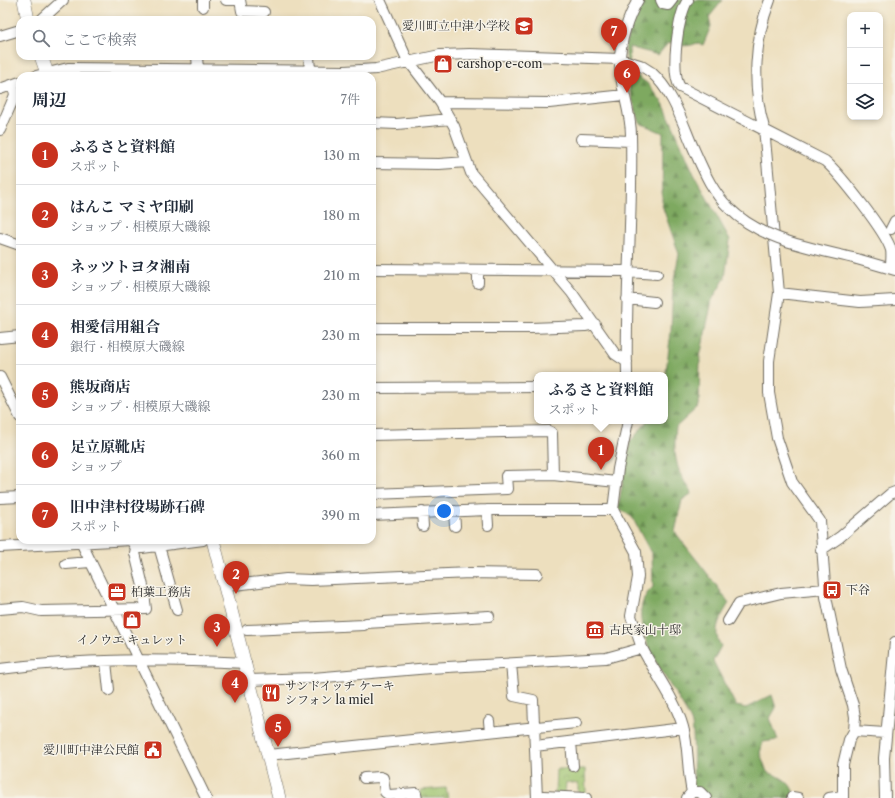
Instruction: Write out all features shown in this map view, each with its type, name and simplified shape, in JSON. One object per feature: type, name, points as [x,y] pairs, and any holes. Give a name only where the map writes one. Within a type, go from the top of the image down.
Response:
[{"type":"main road","points":[[24,0],[27,16]]},
{"type":"main road","points":[[42,60],[44,72]]},
{"type":"main road","points":[[214,544],[246,663],[279,798]]},
{"type":"street","points":[[45,16],[63,0]]},
{"type":"street","points":[[226,0],[240,0],[242,15],[264,12]]},
{"type":"street","points":[[380,0],[407,60],[440,102],[450,119],[471,172],[595,324],[615,354],[627,362]]},
{"type":"street","points":[[627,372],[627,299],[631,141],[620,59],[626,29],[638,0]]},
{"type":"street","points":[[661,0],[663,4],[668,5],[672,0]]},
{"type":"street","points":[[688,0],[685,5],[680,24],[675,77],[680,87],[755,126],[764,128],[825,161],[834,169],[878,227],[889,246],[891,266],[895,270]]},
{"type":"street","points":[[770,0],[762,28],[757,61],[757,91],[764,128],[779,293],[769,361],[769,394],[777,438],[792,482],[820,521],[825,589],[841,669],[853,705],[854,731],[843,765],[842,797],[829,798]]},
{"type":"street","points":[[0,36],[16,31]]},
{"type":"street","points":[[355,72],[440,55],[470,54],[620,59],[640,65],[651,72],[663,83],[673,100],[702,168],[716,193],[728,208],[764,232],[782,239],[895,270]]},
{"type":"street","points":[[197,60],[198,70]]},
{"type":"street","points":[[305,72],[308,60]]},
{"type":"street","points":[[54,72],[68,68],[151,72]]},
{"type":"street","points":[[181,72],[198,70],[233,72]]},
{"type":"street","points":[[0,89],[16,83]]},
{"type":"street","points":[[0,130],[16,87]]},
{"type":"street","points":[[440,102],[549,103],[624,95]]},
{"type":"street","points":[[376,123],[397,124],[450,119]]},
{"type":"street","points":[[586,141],[631,141]]},
{"type":"street","points":[[376,163],[431,164],[467,162]]},
{"type":"street","points":[[0,238],[16,244]]},
{"type":"street","points":[[376,269],[552,270],[628,272],[655,275]]},
{"type":"street","points":[[478,270],[478,283]]},
{"type":"street","points":[[779,293],[860,302],[895,300]]},
{"type":"street","points":[[627,299],[654,302]]},
{"type":"street","points":[[376,328],[531,328],[586,326],[595,324]]},
{"type":"street","points":[[0,338],[16,336]]},
{"type":"street","points":[[0,377],[16,409]]},
{"type":"street","points":[[376,388],[447,382],[534,387]]},
{"type":"street","points":[[627,424],[616,482],[613,510],[636,552],[638,577],[630,616],[642,648],[651,666],[662,681],[683,728],[690,795],[700,792],[706,798]]},
{"type":"street","points":[[376,435],[549,432],[552,433],[553,475]]},
{"type":"street","points":[[376,494],[507,489],[506,476],[553,475],[616,482]]},
{"type":"street","points":[[821,550],[840,537],[890,494],[895,492]]},
{"type":"street","points":[[0,498],[16,497]]},
{"type":"street","points":[[376,515],[487,510],[613,510]]},
{"type":"street","points":[[487,510],[488,525]]},
{"type":"street","points":[[454,511],[455,526]]},
{"type":"street","points":[[422,512],[423,526]]},
{"type":"street","points":[[0,547],[11,548],[50,544]]},
{"type":"street","points":[[81,544],[206,798]]},
{"type":"street","points":[[0,610],[23,607],[41,611],[146,609],[143,586],[135,553],[136,548],[134,544]]},
{"type":"street","points":[[136,548],[173,544]]},
{"type":"street","points":[[158,546],[177,610]]},
{"type":"street","points":[[66,564],[90,562]]},
{"type":"street","points":[[225,586],[286,579],[299,582],[470,573],[537,574]]},
{"type":"street","points":[[728,621],[739,603],[781,593],[825,589]]},
{"type":"street","points":[[247,630],[295,629],[364,624],[448,615],[489,616]]},
{"type":"street","points":[[885,798],[885,733],[895,642]]},
{"type":"street","points":[[249,680],[313,678],[430,668],[606,658],[642,648]]},
{"type":"street","points":[[0,669],[140,661],[246,663]]},
{"type":"street","points":[[106,662],[109,690]]},
{"type":"street","points":[[511,664],[514,696],[533,700],[537,798],[543,796],[586,798]]},
{"type":"street","points":[[489,721],[490,732]]},
{"type":"street","points":[[268,755],[576,723]]},
{"type":"street","points":[[536,746],[683,728]]},
{"type":"street","points":[[854,731],[885,733]]},
{"type":"street","points":[[571,742],[573,766]]},
{"type":"street","points":[[364,778],[383,778],[385,792],[389,795],[419,793]]},
{"type":"green space","points":[[643,0],[723,0],[709,17],[711,26],[703,45],[697,43],[683,46],[668,43],[658,55],[629,47],[630,71],[647,83],[663,103],[694,174],[730,240],[725,278],[712,300],[700,357],[699,406],[676,427],[675,446],[677,465],[683,479],[690,489],[691,494],[682,500],[675,532],[729,603],[718,624],[717,634],[721,646],[713,661],[736,706],[746,708],[772,695],[776,708],[770,718],[778,740],[763,742],[760,753],[767,772],[785,780],[794,792],[795,798],[704,798],[693,792],[693,744],[691,721],[684,707],[662,673],[644,635],[641,618],[643,601],[653,587],[652,555],[632,517],[618,508],[630,442],[645,424],[668,424],[668,372],[666,372],[671,331],[673,285],[679,254],[662,205],[663,133],[640,123],[630,92],[625,46],[631,26]]},
{"type":"green space","points":[[556,769],[585,769],[586,793],[578,793],[578,784],[566,782],[565,793],[555,793]]},
{"type":"green space","points":[[446,788],[448,798],[419,798],[418,795],[421,790]]},
{"type":"place","name":"愛川町立中津小学校","points":[[524,26]]},
{"type":"place","name":"旧中津村役場跡石碑","points":[[614,51]]},
{"type":"place","name":"carshop e-com","points":[[443,64]]},
{"type":"place","name":"足立原靴店","points":[[627,93]]},
{"type":"place","name":"ふるさと資料館","points":[[601,470]]},
{"type":"place","name":"下谷","points":[[832,590]]},
{"type":"place","name":"柏葉工務店","points":[[117,592]]},
{"type":"place","name":"はんこ マミヤ印刷","points":[[236,594]]},
{"type":"place","name":"イノウエ キュレット","points":[[132,620]]},
{"type":"place","name":"古民家山十邸","points":[[595,630]]},
{"type":"place","name":"ネッツトヨタ湘南","points":[[217,647]]},
{"type":"place","name":"サンドイッチ ケーキ シフォン la miel","points":[[271,693]]},
{"type":"place","name":"相愛信用組合","points":[[235,703]]},
{"type":"place","name":"熊坂商店","points":[[278,747]]},
{"type":"place","name":"愛川町中津公民館","points":[[153,750]]}]
